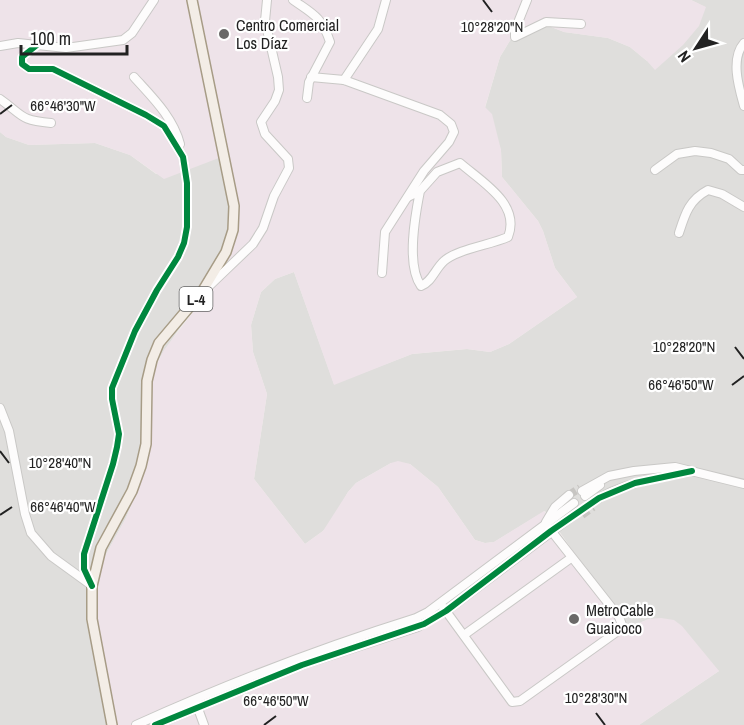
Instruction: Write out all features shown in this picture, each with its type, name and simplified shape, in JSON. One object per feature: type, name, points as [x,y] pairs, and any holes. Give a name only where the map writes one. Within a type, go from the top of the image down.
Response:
[{"type":"main road","name":"L-4","points":[[112,725],[92,619],[92,586],[101,548],[132,491],[141,466],[146,444],[147,381],[159,343],[202,292],[226,252],[233,230],[234,206],[192,0]]},
{"type":"street","points":[[0,46],[18,43],[66,48],[123,40],[132,33],[154,0]]},
{"type":"street","points":[[202,292],[253,244],[263,228],[274,196],[289,168],[288,159],[265,134],[261,122],[275,101],[279,90],[265,21],[267,0]]},
{"type":"street","points":[[294,0],[321,21],[330,42],[311,77],[307,98]]},
{"type":"street","points":[[344,80],[378,28],[386,0]]},
{"type":"street","points":[[527,0],[514,36],[546,22],[581,24]]},
{"type":"street","points":[[744,43],[740,47],[736,75],[744,106]]},
{"type":"street","points":[[37,45],[25,53],[22,57],[22,64],[29,69],[53,69],[146,115],[164,126],[176,142],[183,157]]},
{"type":"street","points":[[92,586],[84,569],[84,554],[113,464],[119,435],[112,388],[135,331],[178,256],[184,243],[187,227],[187,183],[177,133],[167,116],[134,77]]},
{"type":"street","points":[[311,77],[344,80],[440,115],[451,124],[454,132],[449,142],[424,171],[385,232],[382,273]]},
{"type":"street","points":[[0,99],[29,121],[51,123]]},
{"type":"street","points":[[655,170],[677,154],[695,152],[711,153],[729,159],[744,170]]},
{"type":"street","points":[[408,197],[420,191],[437,172],[460,164],[498,195],[508,209],[513,226],[508,237],[454,255],[444,261],[427,284],[421,286],[416,279],[413,256],[420,191]]},
{"type":"street","points":[[679,233],[687,208],[698,195],[708,190],[722,194],[744,207]]},
{"type":"street","points":[[0,408],[9,431],[25,513],[31,532],[51,556],[92,586]]},
{"type":"street","points":[[582,492],[607,477],[675,466],[744,484]]},
{"type":"street","points":[[592,505],[609,492],[646,480],[692,471]]},
{"type":"street","points":[[155,725],[302,664],[418,627],[550,524],[555,507],[571,499]]},
{"type":"street","points":[[550,524],[560,525],[581,513]]},
{"type":"street","points":[[443,608],[512,702],[520,701],[618,631],[622,625],[619,617],[571,558],[550,524]]},
{"type":"street","points":[[464,635],[571,558]]},
{"type":"street","points":[[136,725],[195,698],[338,642],[443,608]]},
{"type":"street","points":[[195,698],[204,725]]},
{"type":"shaded area","points":[[0,0],[691,0],[706,7],[699,26],[683,45],[655,70],[630,47],[608,38],[564,32],[541,23],[514,34],[500,57],[485,107],[492,114],[501,150],[502,177],[538,221],[555,268],[577,297],[509,344],[490,352],[467,349],[412,354],[334,385],[294,272],[275,279],[261,292],[251,325],[253,352],[267,394],[254,479],[305,544],[323,531],[356,483],[398,461],[410,464],[438,487],[475,540],[485,543],[494,542],[544,511],[627,628],[649,619],[674,620],[682,626],[719,671],[639,725],[115,725],[109,704],[93,598],[99,567],[126,518],[142,478],[147,453],[150,378],[164,350],[220,277],[231,253],[237,230],[224,156],[164,179],[130,155],[95,143],[29,145],[6,137],[0,132]]},
{"type":"shaded area","points":[[691,0],[744,0],[744,725],[639,725],[719,671],[649,619],[627,628],[545,511],[494,542],[485,543],[475,540],[438,487],[410,464],[391,463],[356,483],[348,492],[331,522],[305,544],[254,479],[267,394],[253,352],[251,325],[261,292],[275,279],[294,272],[334,384],[412,354],[467,349],[490,352],[509,344],[577,297],[555,268],[538,221],[502,177],[501,150],[485,108],[500,57],[514,34],[541,23],[564,32],[608,38],[630,47],[647,61],[705,7]]},
{"type":"shaded area","points":[[0,132],[6,137],[29,145],[95,143],[130,155],[156,174],[224,156],[237,230],[234,244],[220,277],[179,329],[157,362],[142,478],[126,518],[99,567],[115,725],[0,725]]},
{"type":"tunnel","points":[[569,495],[580,488]]},
{"type":"tunnel","points":[[582,515],[593,507]]},
{"type":"cycle path","points":[[37,45],[22,57],[22,64],[29,69],[53,69],[164,126],[183,157],[187,183],[187,227],[184,243],[135,331],[112,388],[119,434],[113,464],[84,554],[84,569],[92,586]]},
{"type":"cycle path","points":[[155,725],[302,665],[424,624],[446,611],[551,531],[599,498],[635,483],[692,471]]},
{"type":"place","name":"Centro Comercial Los Díaz","points":[[224,34]]},
{"type":"place","name":"MetroCable Guaicoco","points":[[574,619]]}]
